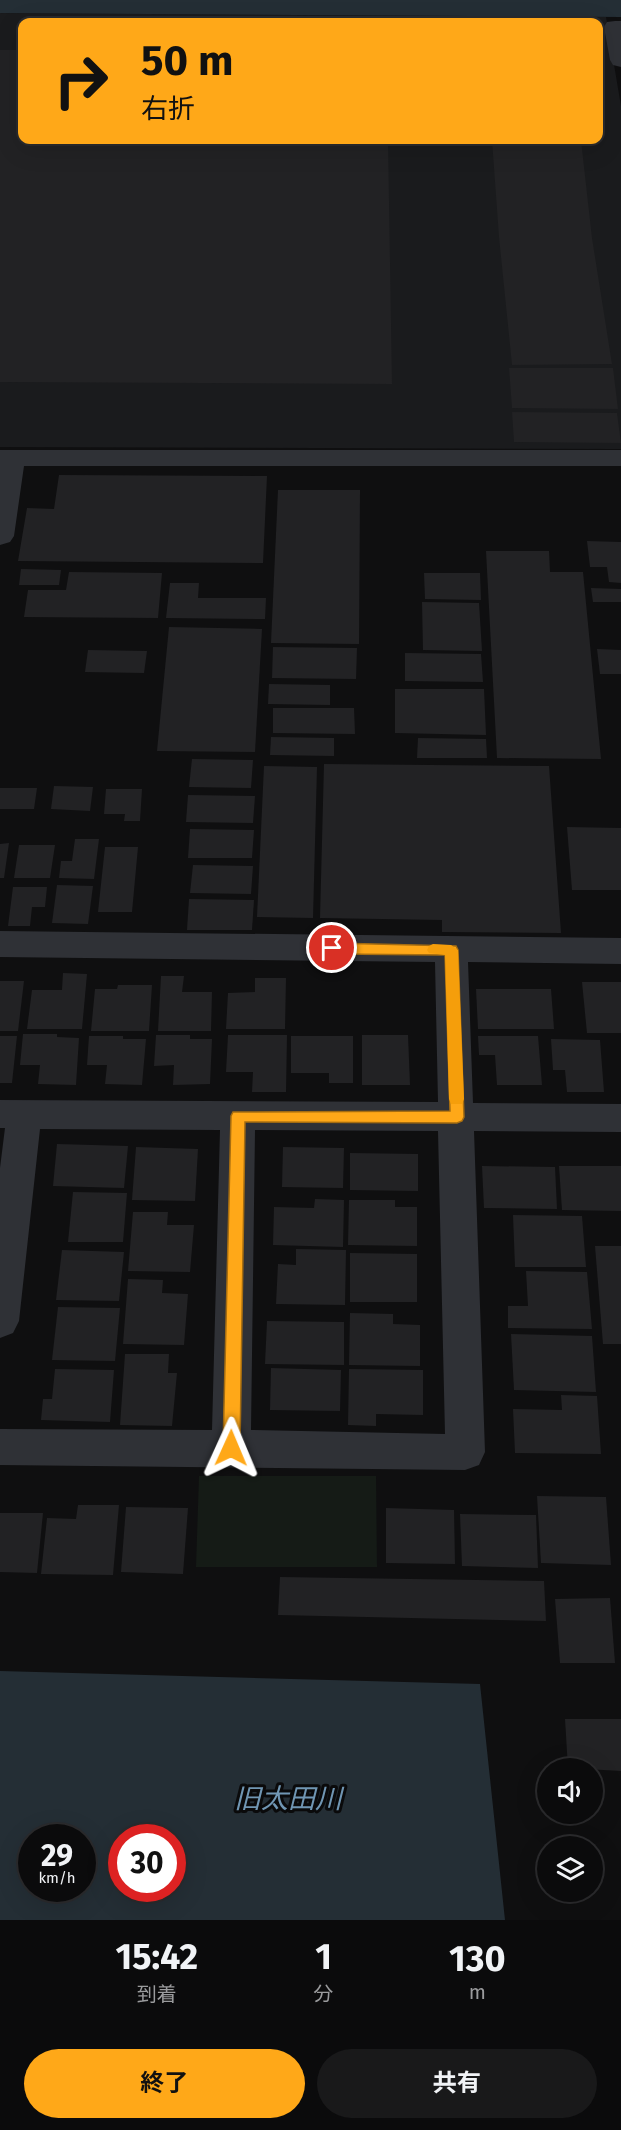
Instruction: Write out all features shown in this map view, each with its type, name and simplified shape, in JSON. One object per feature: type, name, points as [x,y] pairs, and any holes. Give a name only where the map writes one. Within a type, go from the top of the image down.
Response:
[{"type":"street","points":[[621,27],[615,27],[621,60]]},
{"type":"street","points":[[0,536],[6,458],[621,458]]},
{"type":"street","points":[[0,944],[621,951]]},
{"type":"street","points":[[0,1447],[465,1452],[451,950]]},
{"type":"street","points":[[0,1322],[12,1115],[621,1119]]},
{"type":"street","points":[[231,1448],[238,1116]]},
{"type":"shaded area","points":[[0,13],[606,17],[621,106],[621,449],[0,447]]},
{"type":"shaded area","points":[[199,1476],[376,1476],[377,1567],[196,1567]]},
{"type":"water","points":[[0,0],[621,0],[621,17],[0,13]]},
{"type":"water","name":"旧太田川","points":[[0,1671],[480,1684],[505,1920],[0,1920]]},
{"type":"building","points":[[484,16],[567,18],[484,18]]},
{"type":"building","points":[[0,50],[18,50],[18,144],[388,144],[392,384],[0,382]]},
{"type":"building","points":[[492,144],[581,144],[592,238],[612,364],[512,365]]},
{"type":"building","points":[[509,368],[613,368],[618,409],[512,408]]},
{"type":"building","points":[[512,412],[617,413],[621,443],[514,442]]},
{"type":"building","points":[[59,475],[267,476],[263,563],[18,561],[27,508],[54,509]]},
{"type":"building","points":[[278,490],[360,490],[359,644],[271,643]]},
{"type":"building","points":[[587,541],[621,542],[621,583],[609,582],[607,567],[590,567]]},
{"type":"building","points":[[486,551],[549,551],[550,572],[583,572],[601,759],[497,758]]},
{"type":"building","points":[[21,569],[61,570],[59,585],[19,585]]},
{"type":"building","points":[[69,572],[162,573],[158,618],[24,617],[28,590],[66,590]]},
{"type":"building","points":[[424,573],[480,573],[481,600],[425,599]]},
{"type":"building","points":[[170,583],[199,583],[198,598],[266,598],[265,619],[166,618]]},
{"type":"building","points":[[591,588],[621,589],[621,602],[593,602]]},
{"type":"building","points":[[422,602],[479,603],[482,651],[423,650]]},
{"type":"building","points":[[169,627],[262,629],[255,752],[157,751]]},
{"type":"building","points":[[273,647],[357,648],[356,679],[272,678]]},
{"type":"building","points":[[597,649],[621,650],[621,674],[600,674]]},
{"type":"building","points":[[88,650],[147,651],[144,673],[85,672]]},
{"type":"building","points":[[405,653],[481,654],[483,682],[405,681]]},
{"type":"building","points":[[269,684],[330,685],[330,705],[268,704]]},
{"type":"building","points":[[395,689],[484,689],[486,735],[395,733]]},
{"type":"building","points":[[273,708],[354,708],[355,734],[273,733]]},
{"type":"building","points":[[271,737],[334,738],[334,756],[270,755]]},
{"type":"building","points":[[418,738],[486,739],[487,758],[417,758]]},
{"type":"building","points":[[192,759],[253,760],[251,788],[189,787]]},
{"type":"building","points":[[324,764],[549,766],[561,933],[442,932],[442,920],[320,918]]},
{"type":"building","points":[[264,766],[317,767],[313,918],[257,917]]},
{"type":"building","points":[[54,786],[93,787],[90,811],[51,809]]},
{"type":"building","points":[[0,788],[37,788],[34,809],[0,809]]},
{"type":"building","points":[[106,789],[142,789],[140,821],[124,821],[125,814],[104,814]]},
{"type":"building","points":[[188,795],[255,796],[253,823],[186,822]]},
{"type":"building","points":[[567,827],[621,828],[621,890],[572,890]]},
{"type":"building","points":[[190,829],[254,830],[252,858],[188,858]]},
{"type":"building","points":[[75,839],[99,839],[94,879],[59,878],[61,861],[72,861]]},
{"type":"building","points":[[9,843],[4,878],[0,878],[0,844]]},
{"type":"building","points":[[19,845],[55,845],[50,878],[14,878]]},
{"type":"building","points":[[105,847],[138,847],[132,912],[98,912]]},
{"type":"building","points":[[193,865],[253,866],[251,894],[190,893]]},
{"type":"building","points":[[57,885],[93,886],[88,924],[52,923]]},
{"type":"building","points":[[13,887],[47,887],[45,907],[32,907],[30,926],[8,926]]},
{"type":"building","points":[[189,899],[254,900],[252,930],[187,930]]},
{"type":"building","points":[[63,973],[87,974],[82,1029],[27,1029],[32,990],[62,990]]},
{"type":"building","points":[[161,976],[184,976],[182,992],[212,992],[211,1031],[158,1031]]},
{"type":"building","points":[[255,978],[286,978],[285,1029],[226,1029],[228,993],[255,992]]},
{"type":"building","points":[[0,981],[24,981],[18,1031],[0,1031]]},
{"type":"building","points":[[582,982],[621,982],[621,1033],[587,1033]]},
{"type":"building","points":[[118,985],[152,985],[149,1031],[91,1031],[95,989],[117,989]]},
{"type":"building","points":[[476,989],[551,989],[554,1029],[478,1029]]},
{"type":"building","points":[[23,1034],[57,1034],[57,1037],[79,1038],[76,1085],[38,1084],[40,1065],[20,1065]]},
{"type":"building","points":[[156,1035],[190,1035],[190,1039],[212,1039],[210,1084],[173,1085],[174,1065],[154,1066]]},
{"type":"building","points":[[228,1035],[287,1035],[286,1092],[252,1092],[253,1072],[226,1072]]},
{"type":"building","points":[[362,1035],[408,1035],[410,1085],[362,1085]]},
{"type":"building","points":[[0,1036],[17,1036],[12,1083],[0,1083]]},
{"type":"building","points":[[89,1036],[146,1039],[142,1085],[105,1084],[107,1065],[87,1065]]},
{"type":"building","points":[[291,1036],[353,1036],[353,1083],[329,1083],[329,1073],[291,1073]]},
{"type":"building","points":[[478,1036],[538,1036],[542,1085],[497,1085],[495,1055],[479,1055]]},
{"type":"building","points":[[551,1039],[600,1040],[604,1092],[567,1092],[565,1070],[553,1070]]},
{"type":"building","points":[[57,1144],[128,1146],[124,1188],[53,1186]]},
{"type":"building","points":[[136,1147],[198,1149],[195,1201],[132,1200]]},
{"type":"building","points":[[283,1147],[344,1148],[343,1188],[282,1187]]},
{"type":"building","points":[[350,1153],[418,1154],[418,1191],[350,1190]]},
{"type":"building","points":[[482,1166],[555,1167],[557,1209],[484,1208]]},
{"type":"building","points":[[559,1166],[621,1166],[621,1211],[562,1210]]},
{"type":"building","points":[[73,1192],[127,1193],[123,1242],[68,1242]]},
{"type":"building","points":[[315,1199],[344,1200],[343,1247],[273,1245],[274,1207],[314,1208]]},
{"type":"building","points":[[349,1200],[395,1200],[395,1207],[417,1207],[417,1246],[348,1245]]},
{"type":"building","points":[[133,1212],[168,1212],[167,1225],[194,1225],[190,1272],[128,1271]]},
{"type":"building","points":[[513,1215],[582,1216],[586,1267],[515,1267]]},
{"type":"building","points":[[595,1246],[621,1246],[621,1344],[603,1344]]},
{"type":"building","points":[[296,1249],[346,1250],[345,1305],[276,1304],[278,1264],[296,1265]]},
{"type":"building","points":[[62,1250],[124,1252],[119,1301],[56,1300]]},
{"type":"building","points":[[350,1253],[417,1254],[417,1302],[350,1302]]},
{"type":"building","points":[[526,1271],[587,1272],[592,1329],[508,1328],[508,1306],[528,1306]]},
{"type":"building","points":[[128,1279],[163,1280],[162,1293],[188,1294],[184,1345],[123,1344]]},
{"type":"building","points":[[58,1307],[120,1308],[115,1361],[52,1360]]},
{"type":"building","points":[[350,1313],[393,1314],[393,1324],[420,1325],[420,1366],[349,1365]]},
{"type":"building","points":[[267,1321],[344,1322],[344,1365],[265,1364]]},
{"type":"building","points":[[511,1334],[592,1336],[596,1392],[514,1390]]},
{"type":"building","points":[[125,1354],[169,1354],[168,1373],[177,1373],[172,1426],[120,1425]]},
{"type":"building","points":[[271,1368],[341,1370],[340,1411],[270,1410]]},
{"type":"building","points":[[55,1369],[114,1370],[110,1422],[41,1420],[43,1399],[52,1399]]},
{"type":"building","points":[[349,1369],[423,1370],[423,1415],[376,1414],[376,1426],[348,1425]]},
{"type":"building","points":[[561,1395],[597,1396],[601,1454],[515,1453],[513,1409],[562,1410]]},
{"type":"building","points":[[537,1496],[606,1497],[611,1565],[541,1563]]},
{"type":"building","points":[[78,1505],[119,1505],[113,1575],[41,1574],[47,1518],[76,1519]]},
{"type":"building","points":[[126,1507],[188,1508],[183,1574],[121,1572]]},
{"type":"building","points":[[386,1508],[454,1510],[455,1564],[386,1563]]},
{"type":"building","points":[[0,1513],[43,1513],[37,1573],[0,1572]]},
{"type":"building","points":[[460,1514],[536,1515],[538,1568],[462,1566]]},
{"type":"building","points":[[280,1577],[544,1581],[546,1621],[278,1615]]},
{"type":"building","points":[[610,1598],[615,1663],[560,1663],[555,1599]]},
{"type":"building","points":[[565,1719],[621,1719],[621,1771],[603,1770],[603,1758],[567,1758]]},
{"type":"slow traffic","points":[[433,950],[451,950],[457,1099]]},
{"type":"route","points":[[231,1448],[238,1116],[457,1117],[451,950],[332,948]]}]
